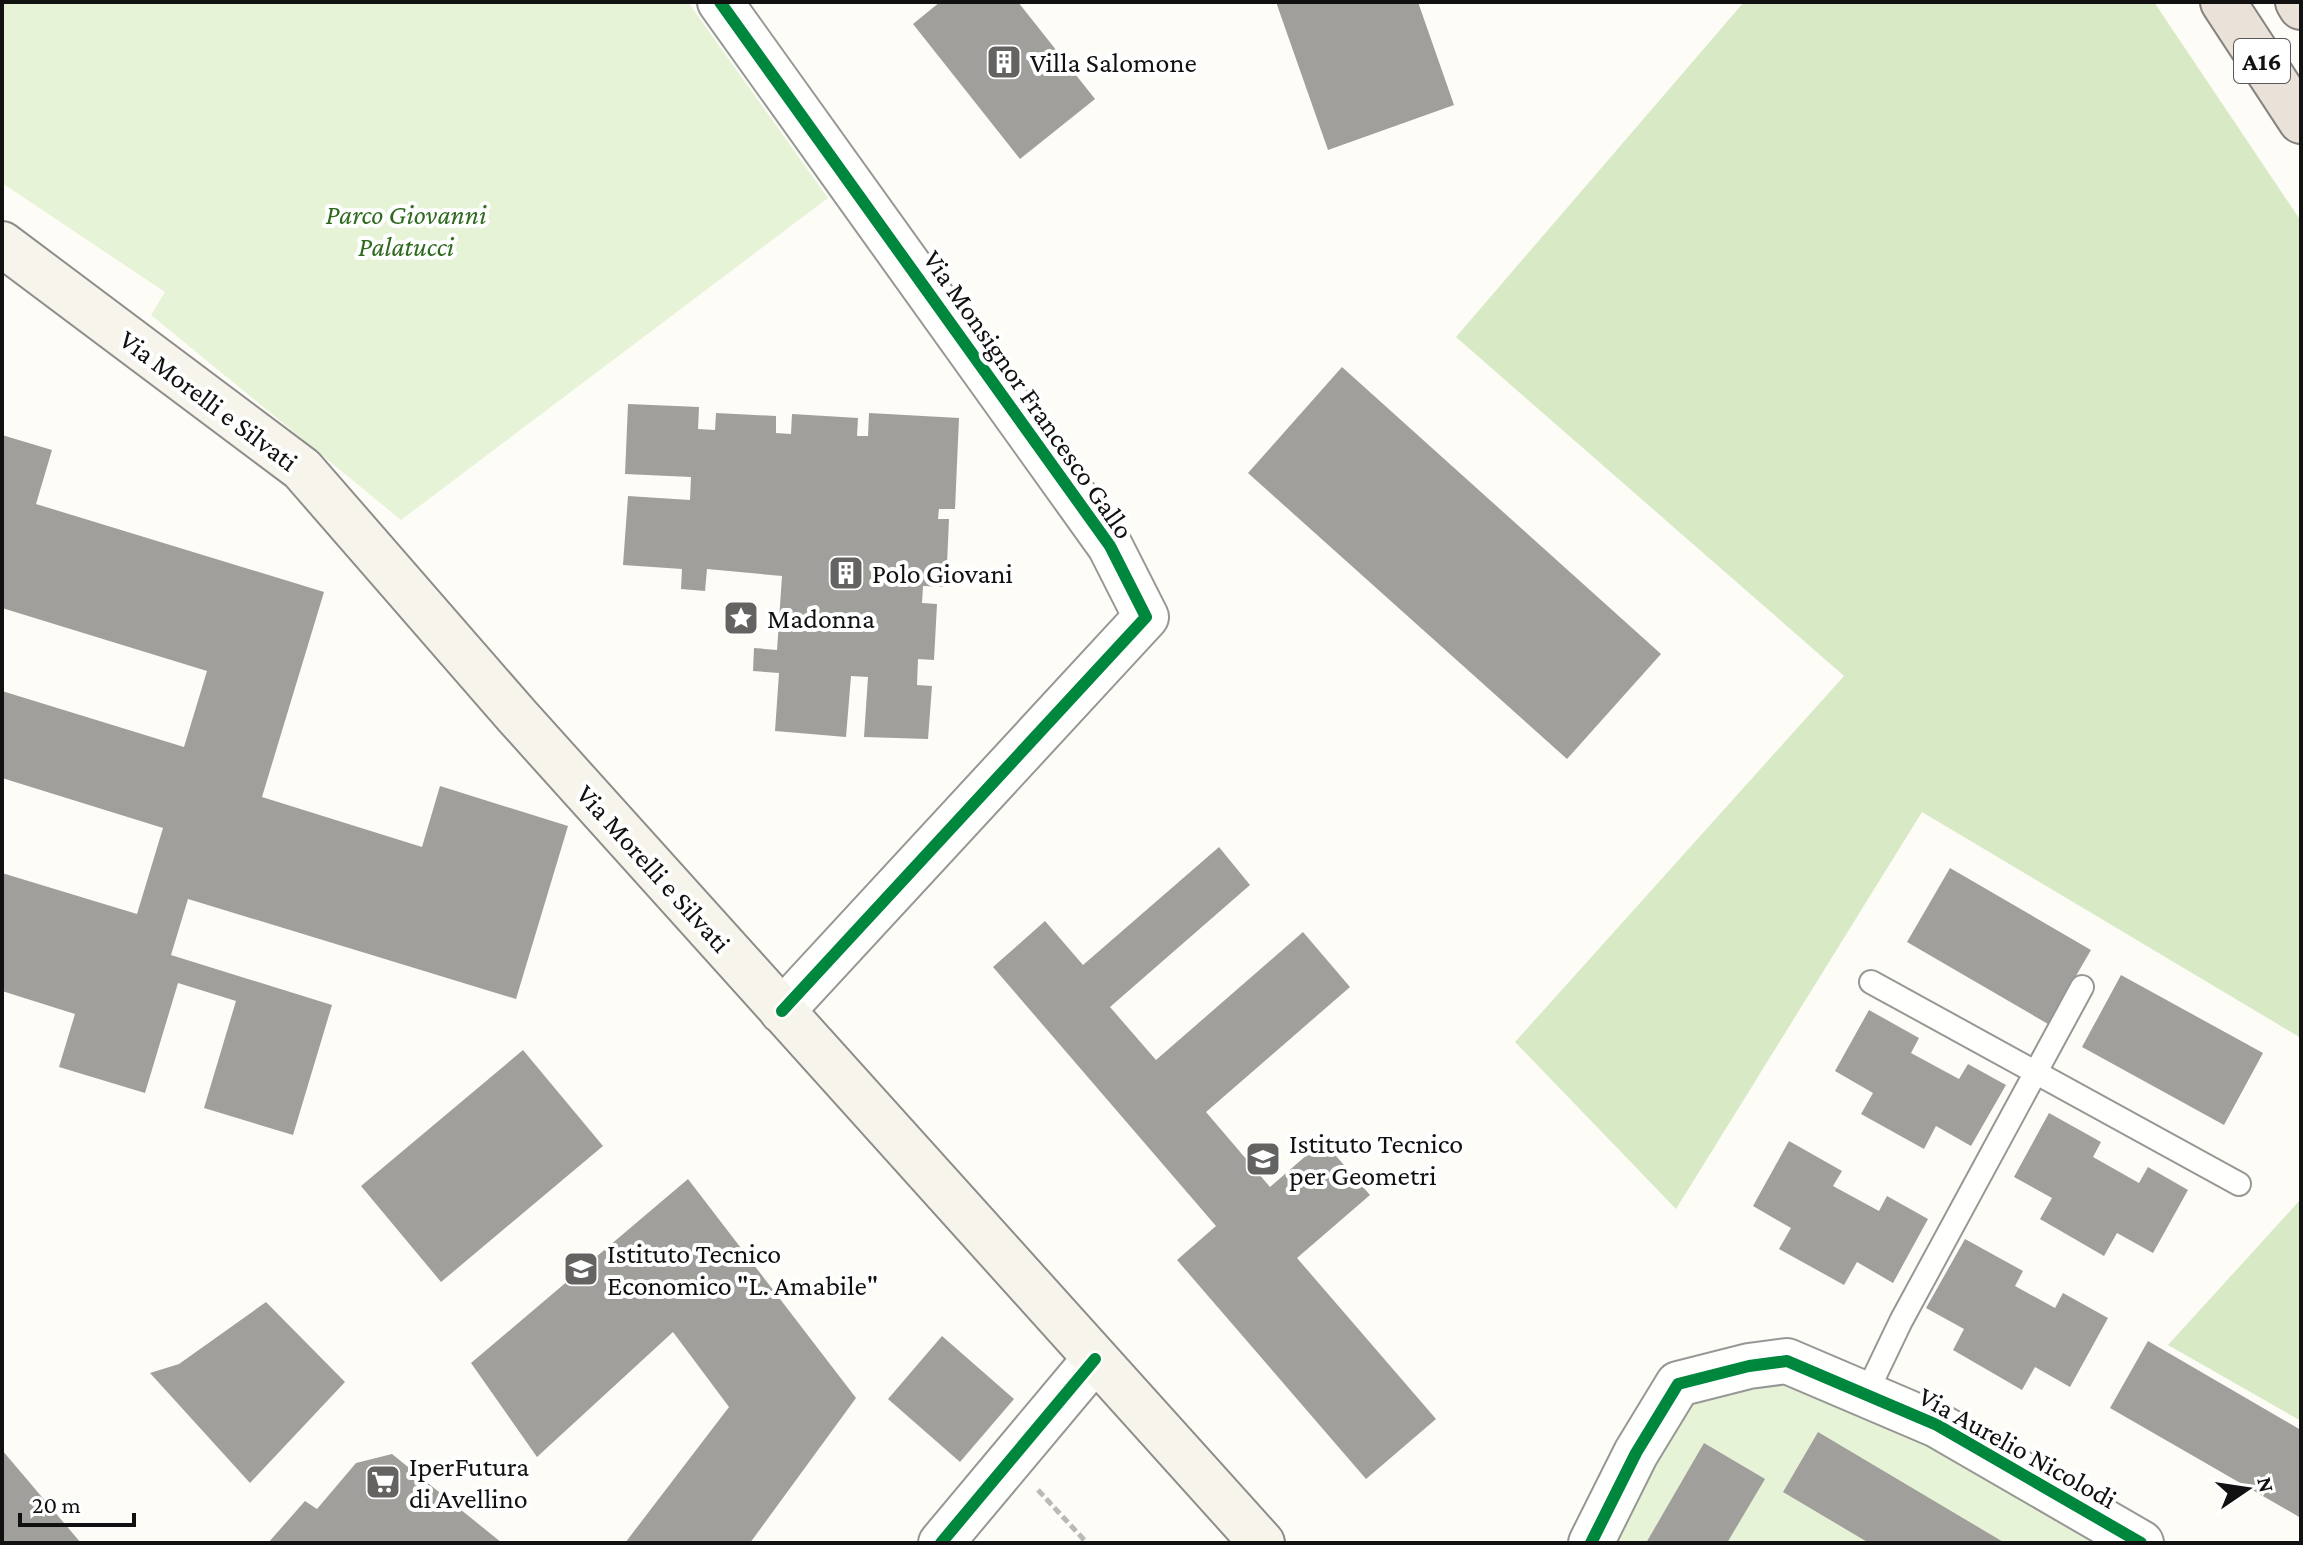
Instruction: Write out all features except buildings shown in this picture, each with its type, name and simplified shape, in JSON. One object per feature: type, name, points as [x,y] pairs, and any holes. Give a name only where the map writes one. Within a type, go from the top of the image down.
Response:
[{"type":"highway","name":"A16","points":[[2223,2],[2301,121]]},
{"type":"highway","name":"A16","points":[[2298,2],[2301,7]]},
{"type":"main road","name":"Via Morelli e Silvati","points":[[2,244],[302,469],[517,716],[1262,1543]]},
{"type":"street","name":"Via Monsignor Francesco Gallo","points":[[720,2],[1110,546],[1146,617],[782,1011]]},
{"type":"street","points":[[941,1543],[1095,1359]]},
{"type":"street","name":"Via Aurelio Nicolodi","points":[[1591,1543],[1636,1453],[1678,1384],[1749,1366],[1787,1361],[1937,1425],[2141,1543]]},
{"type":"lane","points":[[1871,982],[2239,1184]]},
{"type":"lane","points":[[1866,1394],[1901,1321],[2082,987]]},
{"type":"path","points":[[1011,1459],[1087,1543]]},
{"type":"green space","name":"Parco Giovanni Palatucci","points":[[2,2],[688,2],[828,198],[401,520],[151,315],[165,292],[2,183]]},
{"type":"green space","points":[[1744,2],[2154,2],[2301,221],[2301,1038],[1922,812],[1676,1209],[1515,1042],[1844,676],[1456,337]]},
{"type":"green space","points":[[2301,1199],[2301,1421],[2168,1345]]},
{"type":"green space","points":[[1787,1361],[2141,1543],[1591,1543],[1678,1384]]},
{"type":"cycle path","points":[[720,2],[1110,546],[1146,617],[782,1011]]},
{"type":"cycle path","points":[[941,1543],[1095,1359]]},
{"type":"cycle path","points":[[1591,1543],[1636,1453],[1678,1384],[1749,1366],[1787,1361],[1937,1425],[2141,1543]]},
{"type":"place","name":"Villa Salomone","points":[[1004,62]]},
{"type":"place","name":"Polo Giovani","points":[[846,573]]},
{"type":"place","name":"Madonna","points":[[741,618]]},
{"type":"place","name":"Istituto Tecnico per Geometri","points":[[1263,1159]]},
{"type":"place","name":"Istituto Tecnico Economico \"L. Amabile\"","points":[[581,1269]]},
{"type":"place","name":"IperFutura di Avellino","points":[[383,1482]]}]
